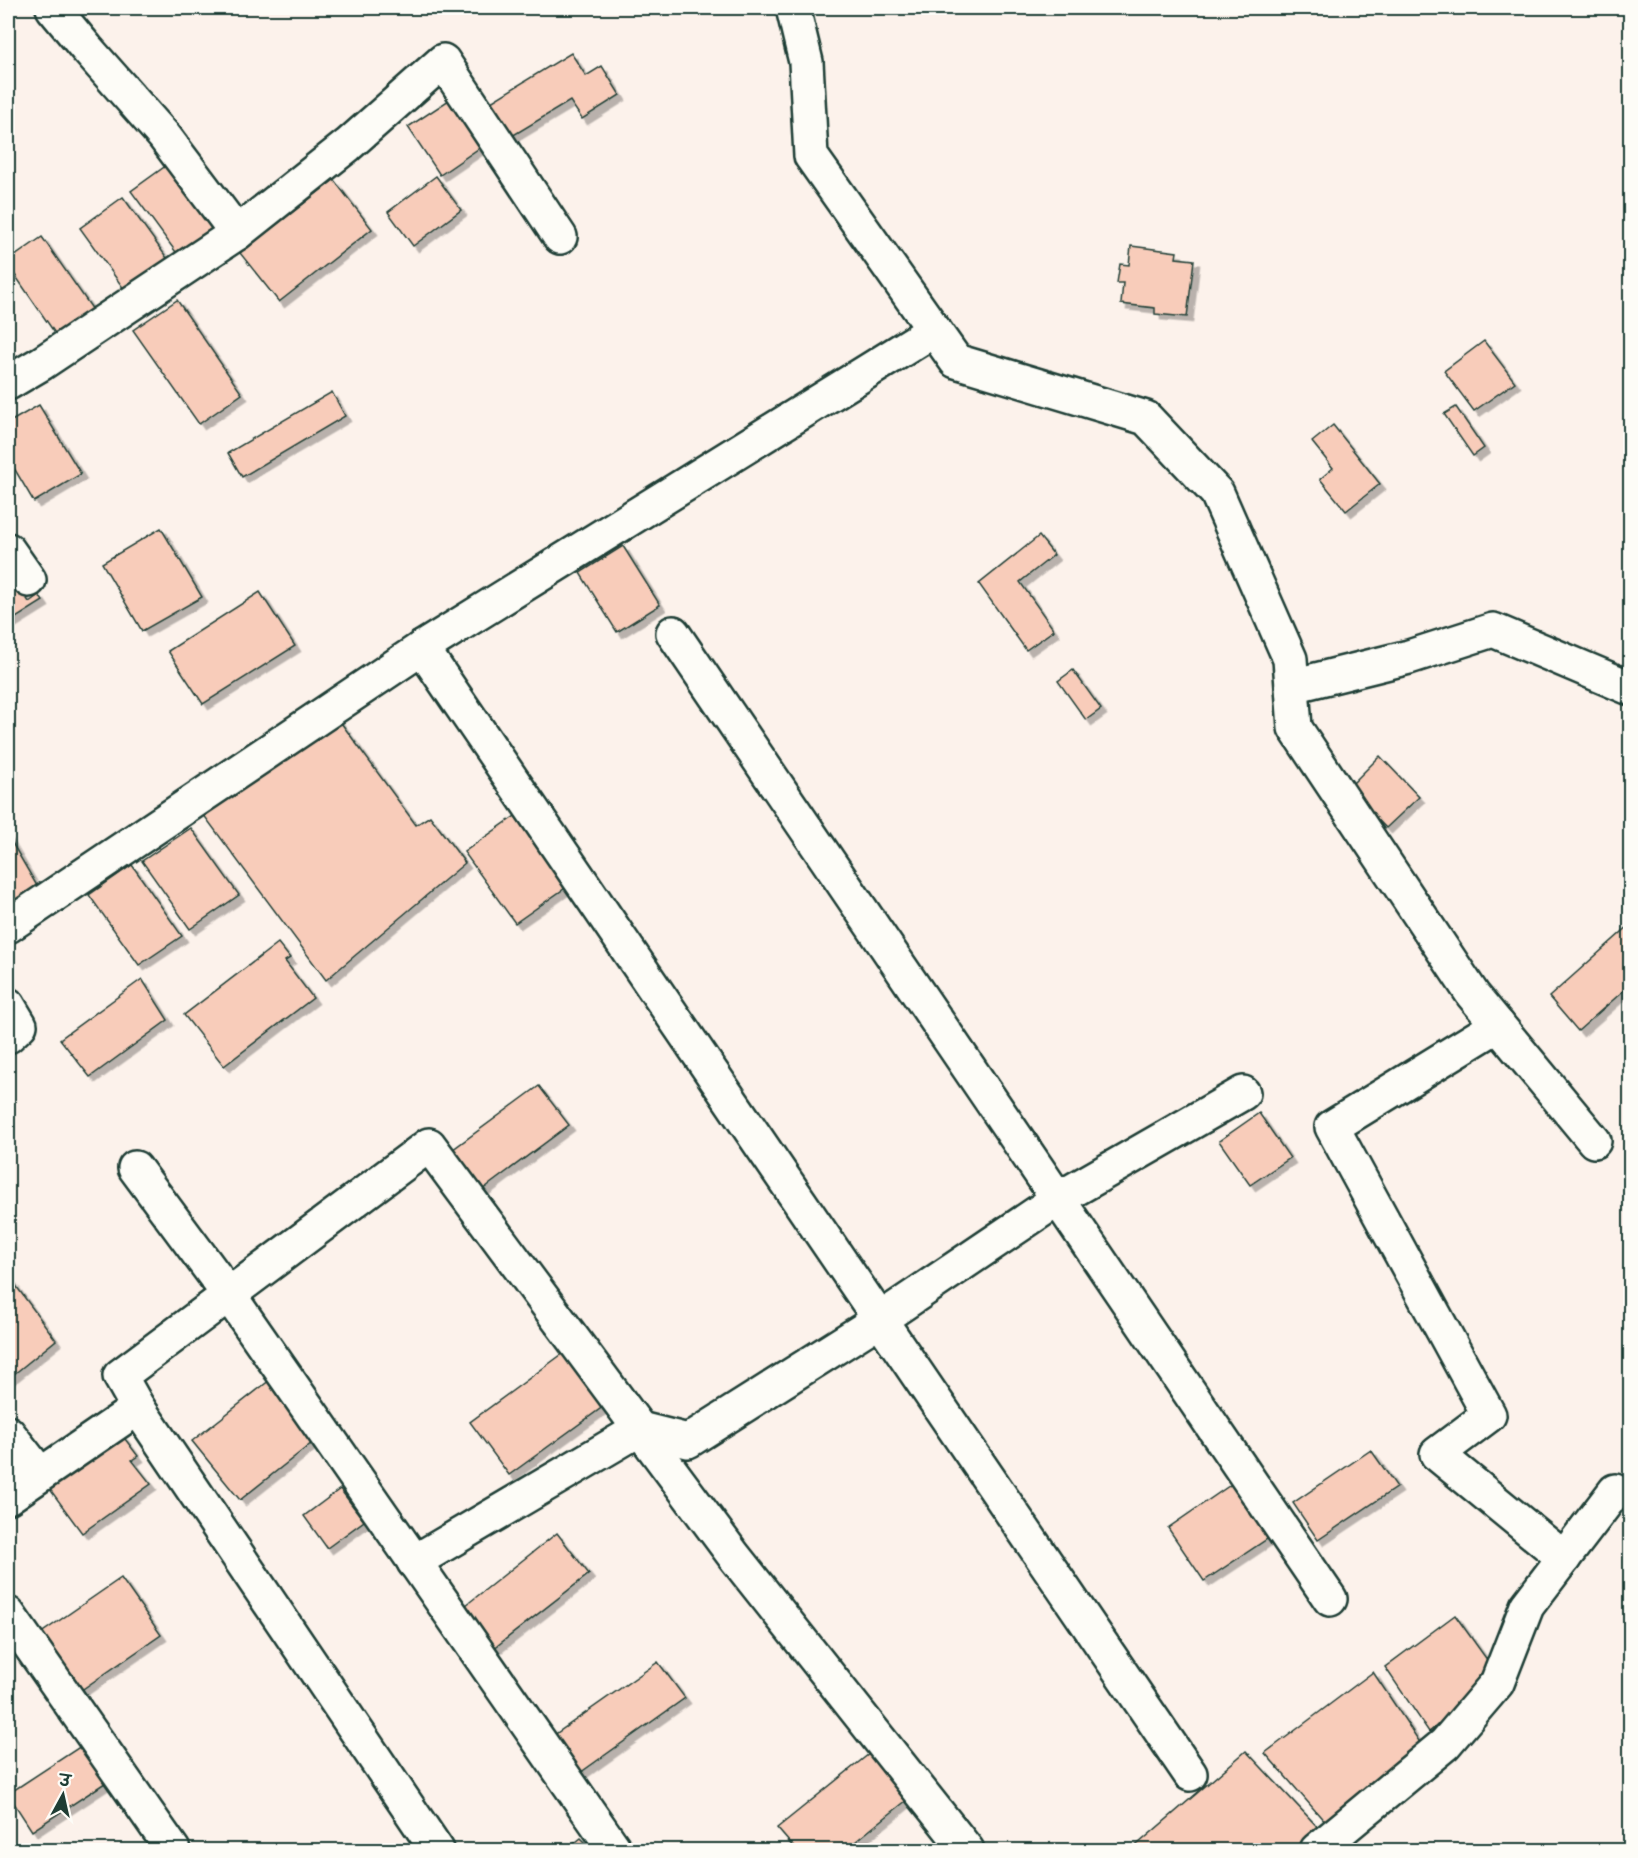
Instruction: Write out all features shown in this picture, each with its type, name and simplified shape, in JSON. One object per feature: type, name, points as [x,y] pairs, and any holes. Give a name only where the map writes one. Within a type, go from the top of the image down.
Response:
[{"type":"street","points":[[53,8],[164,136],[237,233]]},
{"type":"street","points":[[793,8],[806,62],[811,156],[934,330],[956,361],[1146,418],[1217,494],[1290,658],[1295,728],[1473,995],[1594,1141]]},
{"type":"street","points":[[8,383],[42,363],[237,233],[348,145],[444,61],[560,237]]},
{"type":"street","points":[[8,926],[422,648],[934,330]]},
{"type":"street","points":[[8,550],[29,580]]},
{"type":"street","points":[[1292,686],[1409,657],[1493,630],[1630,687]]},
{"type":"street","points":[[673,633],[1330,1599]]},
{"type":"street","points":[[422,648],[1190,1774]]},
{"type":"street","points":[[8,1005],[20,1025],[8,1036]]},
{"type":"street","points":[[1498,1025],[1332,1127],[1489,1415],[1437,1454],[1564,1558]]},
{"type":"street","points":[[414,1562],[640,1429],[688,1441],[879,1320],[1058,1199],[1244,1093]]},
{"type":"street","points":[[437,1851],[138,1408],[120,1377],[429,1145],[742,1565],[967,1851]]},
{"type":"street","points":[[135,1168],[229,1295],[615,1851]]},
{"type":"street","points":[[8,1497],[138,1408]]},
{"type":"street","points":[[8,1433],[40,1474]]},
{"type":"street","points":[[1317,1851],[1445,1744],[1497,1683],[1527,1606],[1615,1491]]},
{"type":"street","points":[[8,1614],[173,1851]]},
{"type":"building","points":[[571,53],[586,76],[602,66],[620,95],[582,119],[570,101],[512,136],[491,102]]},
{"type":"building","points":[[455,96],[488,142],[440,175],[408,127]]},
{"type":"building","points":[[174,160],[223,228],[181,259],[131,191]]},
{"type":"building","points":[[436,176],[461,210],[413,246],[388,212]]},
{"type":"building","points":[[334,180],[372,229],[279,302],[240,253]]},
{"type":"building","points":[[123,197],[172,265],[129,296],[80,228]]},
{"type":"building","points":[[42,237],[98,317],[61,342],[8,265],[8,261]]},
{"type":"building","points":[[1131,246],[1177,252],[1176,258],[1194,260],[1187,317],[1155,314],[1155,308],[1121,304],[1123,283],[1117,283],[1120,264],[1129,265]]},
{"type":"building","points":[[177,300],[242,394],[199,424],[133,330]]},
{"type":"building","points":[[1484,341],[1515,382],[1474,411],[1444,371]]},
{"type":"building","points":[[332,392],[345,416],[242,477],[228,453]]},
{"type":"building","points":[[39,405],[81,474],[34,502],[8,458],[8,423]]},
{"type":"building","points":[[1456,407],[1484,448],[1473,456],[1444,414]]},
{"type":"building","points":[[1333,425],[1380,484],[1346,511],[1320,479],[1333,468],[1312,442]]},
{"type":"building","points":[[161,528],[202,597],[142,631],[102,563]]},
{"type":"building","points":[[1039,536],[1054,555],[1020,582],[1054,630],[1026,650],[979,584]]},
{"type":"building","points":[[623,546],[660,605],[617,632],[580,573]]},
{"type":"building","points":[[18,585],[29,602],[39,595],[43,601],[8,623],[8,592]]},
{"type":"building","points":[[260,592],[295,646],[203,704],[168,651]]},
{"type":"building","points":[[1073,670],[1101,709],[1086,720],[1058,681]]},
{"type":"building","points":[[336,716],[416,825],[430,816],[465,863],[326,980],[203,814]]},
{"type":"building","points":[[1380,756],[1419,797],[1386,828],[1348,788]]},
{"type":"building","points":[[518,814],[568,886],[515,923],[464,852]]},
{"type":"building","points":[[191,828],[239,895],[190,929],[142,861]]},
{"type":"building","points":[[8,836],[40,891],[8,914]]},
{"type":"building","points":[[132,865],[182,936],[139,965],[89,895]]},
{"type":"building","points":[[1630,925],[1630,985],[1578,1031],[1549,997]]},
{"type":"building","points":[[278,943],[290,958],[285,961],[313,998],[224,1066],[184,1015]]},
{"type":"building","points":[[142,979],[168,1020],[90,1077],[60,1039]]},
{"type":"building","points":[[539,1086],[569,1125],[482,1190],[452,1150]]},
{"type":"building","points":[[1259,1113],[1290,1158],[1250,1185],[1219,1141]]},
{"type":"building","points":[[8,1275],[56,1340],[8,1379]]},
{"type":"building","points":[[565,1352],[604,1406],[509,1475],[470,1422]]},
{"type":"building","points":[[270,1380],[317,1439],[240,1500],[192,1441]]},
{"type":"building","points":[[122,1435],[138,1456],[132,1460],[151,1484],[82,1533],[49,1488]]},
{"type":"building","points":[[1371,1450],[1397,1487],[1318,1540],[1293,1503]]},
{"type":"building","points":[[1242,1477],[1279,1531],[1204,1581],[1168,1528]]},
{"type":"building","points":[[340,1489],[364,1521],[327,1548],[304,1516]]},
{"type":"building","points":[[557,1533],[589,1574],[493,1649],[461,1609]]},
{"type":"building","points":[[121,1578],[161,1635],[77,1693],[37,1636]]},
{"type":"building","points":[[1455,1615],[1498,1675],[1429,1732],[1385,1667]]},
{"type":"building","points":[[658,1662],[685,1698],[577,1775],[550,1738]]},
{"type":"building","points":[[1373,1672],[1427,1753],[1333,1831],[1265,1753]]},
{"type":"building","points":[[81,1746],[105,1783],[32,1831],[8,1794]]},
{"type":"building","points":[[1246,1751],[1327,1837],[1309,1850],[1131,1850]]},
{"type":"building","points":[[869,1754],[907,1800],[845,1850],[796,1850],[777,1828]]},
{"type":"building","points":[[581,1838],[593,1850],[566,1850]]}]
